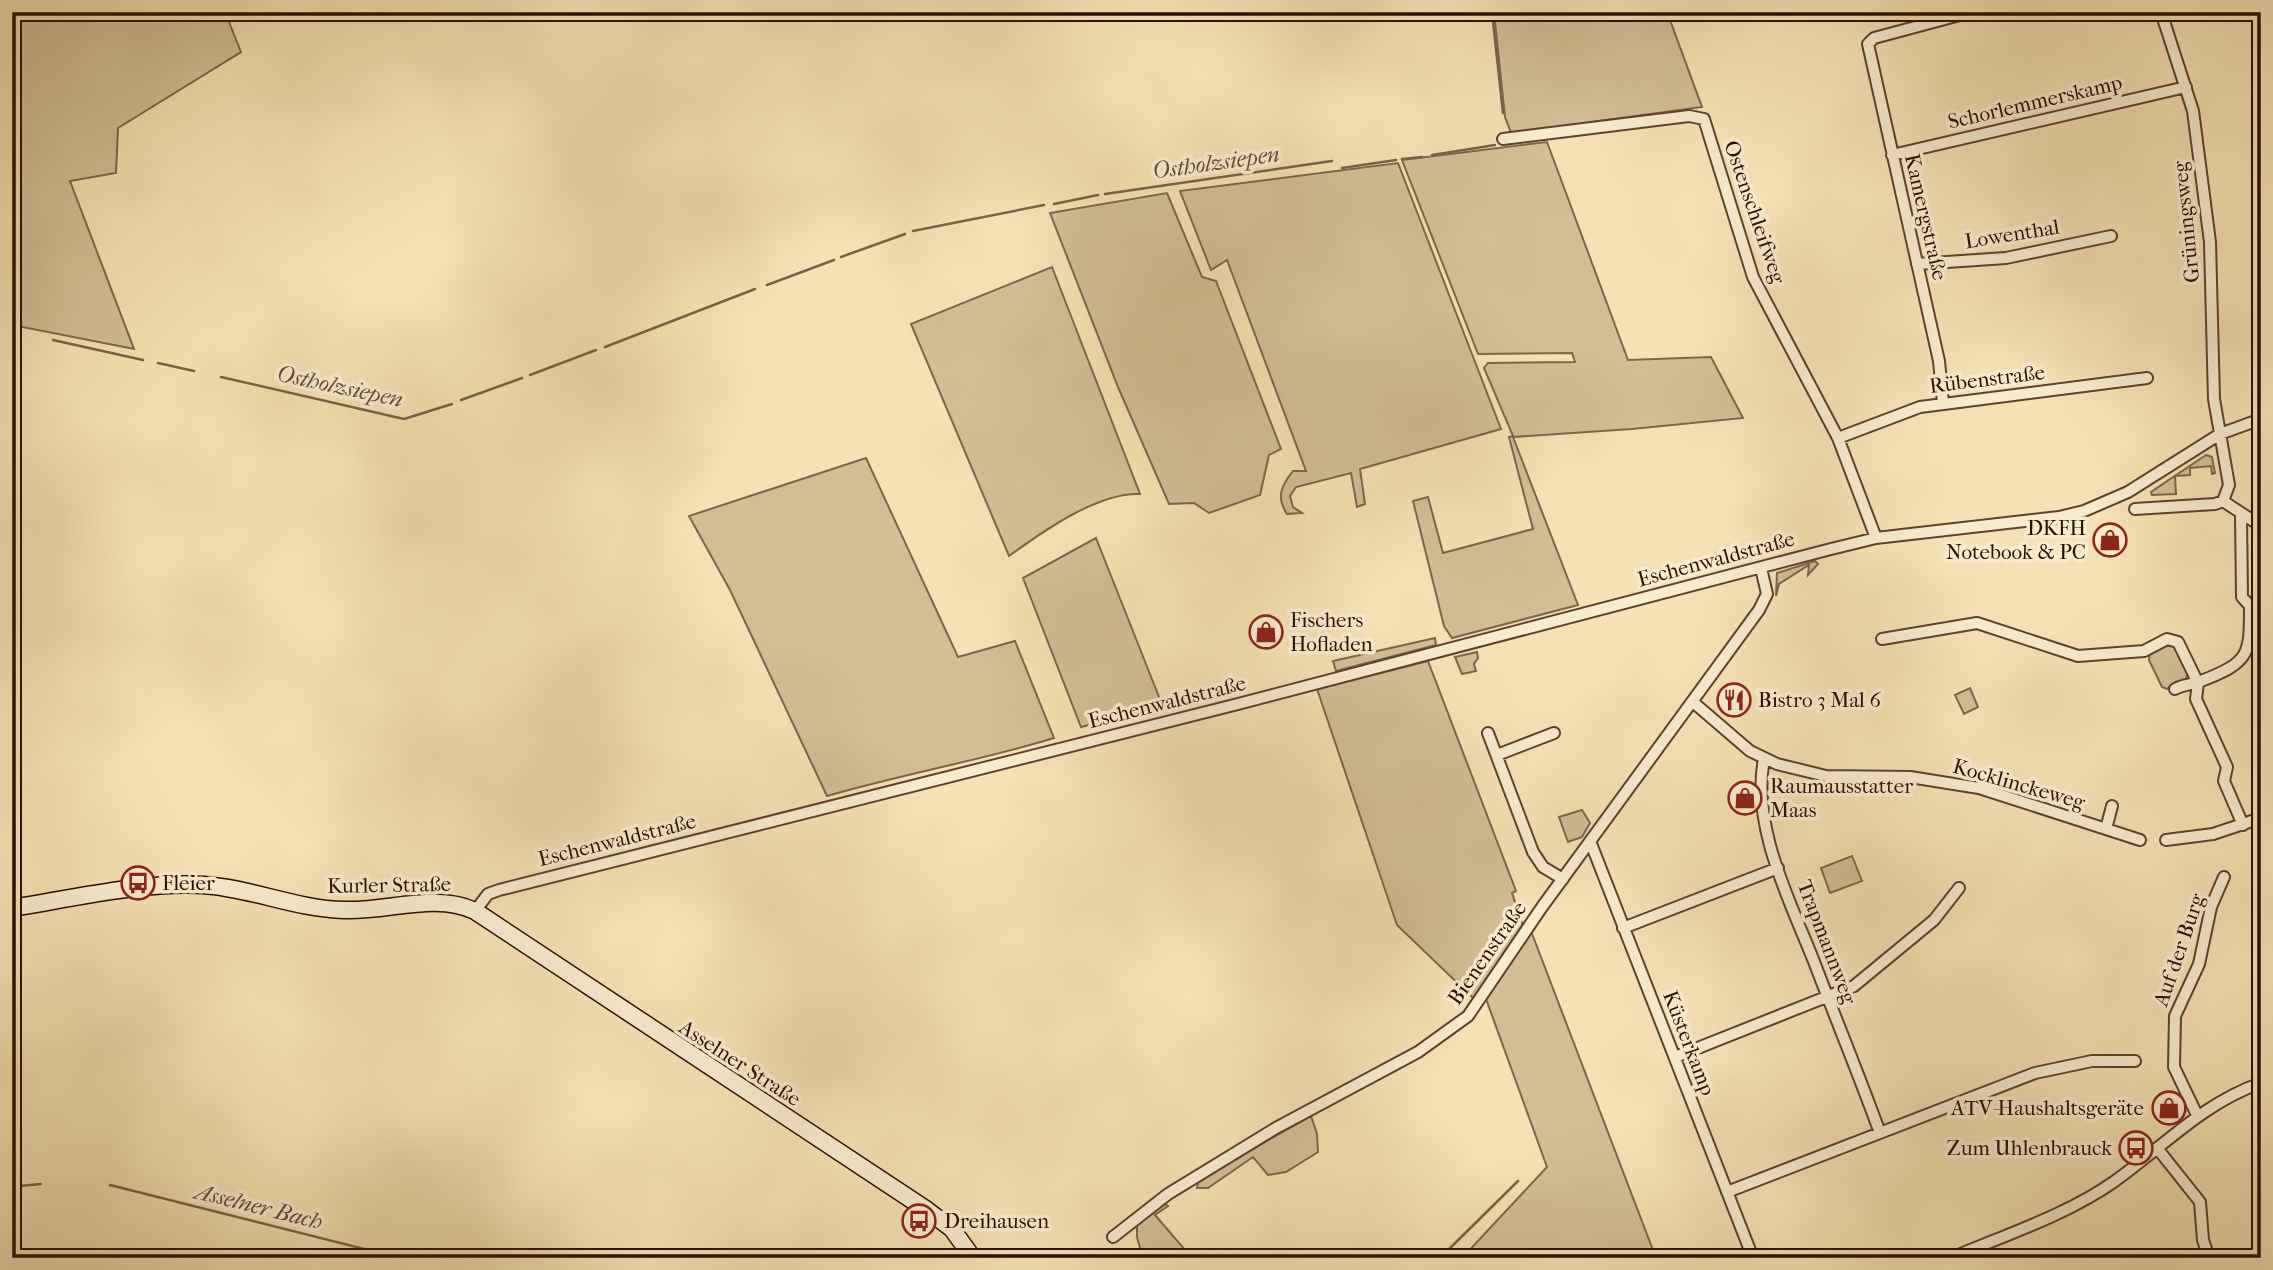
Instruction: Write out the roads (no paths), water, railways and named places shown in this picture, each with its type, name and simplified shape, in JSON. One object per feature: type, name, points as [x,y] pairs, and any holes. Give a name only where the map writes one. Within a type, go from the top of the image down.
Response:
[{"type":"main road","name":"Kurler Straße","points":[[12,908],[187,884],[221,887],[342,910],[392,908],[441,901],[458,903],[475,911]]},
{"type":"main road","name":"Asselner Straße","points":[[475,911],[926,1210],[952,1229],[972,1258]]},
{"type":"street","name":"Kamergstraße","points":[[1943,403],[1939,361],[1868,50],[1871,40],[1972,12]]},
{"type":"street","name":"Grüningsweg","points":[[2161,12],[2193,111],[2210,242],[2214,399],[2229,485],[2223,501]]},
{"type":"street","name":"Schorlemmerskamp","points":[[1892,155],[2186,87]]},
{"type":"street","name":"Ostenschleifweg","points":[[1503,139],[1689,117],[1704,118],[1753,277],[1838,438],[1876,538]]},
{"type":"street","name":"Lowenthal","points":[[1917,264],[2006,258],[2111,236]]},
{"type":"street","name":"Rübenstraße","points":[[1838,438],[1920,407],[2147,378]]},
{"type":"street","name":"Eschenwaldstraße","points":[[475,911],[488,894],[1876,538],[2059,517],[2084,511],[2127,492],[2220,434],[2261,419]]},
{"type":"street","points":[[2135,509],[2215,504],[2223,501],[2261,526]]},
{"type":"street","points":[[2175,689],[2188,682],[2198,683],[2242,661],[2254,648],[2250,606],[2242,597],[2241,515]]},
{"type":"street","name":"Bienenstraße","points":[[1113,1237],[1168,1194],[1276,1128],[1419,1052],[1461,1023],[1482,999],[1563,879],[1764,601],[1767,594],[1761,568]]},
{"type":"street","points":[[1882,639],[1977,623],[2078,656],[2144,651],[2167,639],[2178,642],[2198,683],[2196,699],[2227,767],[2224,780],[2243,825]]},
{"type":"street","name":"Kocklinckeweg","points":[[1693,702],[1709,713],[1735,740],[1764,759],[1826,776],[1910,777],[1979,788],[2140,839]]},
{"type":"street","points":[[1489,733],[1533,852],[1544,867],[1563,879]]},
{"type":"street","points":[[1497,755],[1554,733]]},
{"type":"street","name":"Trapmannweg","points":[[1764,759],[1762,796],[1778,868],[1880,1133]]},
{"type":"street","name":"Kocklinckeweg","points":[[2106,830],[2112,806]]},
{"type":"street","points":[[2165,841],[2213,834],[2261,818]]},
{"type":"street","name":"Küsterkamp","points":[[1590,841],[1753,1258]]},
{"type":"street","points":[[1623,928],[1778,868]]},
{"type":"street","name":"Auf der Burg","points":[[2197,1115],[2174,1067],[2175,1016],[2199,964],[2211,907],[2224,877]]},
{"type":"street","points":[[1675,1057],[1854,986],[1934,920],[1959,888]]},
{"type":"street","points":[[1727,1192],[2035,1073],[2092,1061],[2135,1061]]},
{"type":"street","points":[[1951,1258],[2084,1201],[2197,1115],[2242,1090],[2261,1083]]},
{"type":"street","points":[[2157,1147],[2200,1202],[2203,1240],[2208,1258]]},
{"type":"waterway","name":"Ostholzsiepen","points":[[1492,12],[1503,113]]},
{"type":"waterway","name":"Ostholzsiepen","points":[[1432,155],[1495,145]]},
{"type":"waterway","name":"Ostholzsiepen","points":[[1402,159],[1422,157]]},
{"type":"waterway","name":"Ostholzsiepen","points":[[1342,168],[1396,160]]},
{"type":"waterway","name":"Ostholzsiepen","points":[[1105,194],[1332,161]]},
{"type":"waterway","name":"Ostholzsiepen","points":[[1054,204],[1098,195]]},
{"type":"waterway","name":"Ostholzsiepen","points":[[913,231],[1044,205]]},
{"type":"waterway","name":"Ostholzsiepen","points":[[841,257],[905,234]]},
{"type":"waterway","name":"Ostholzsiepen","points":[[767,285],[834,260]]},
{"type":"waterway","name":"Ostholzsiepen","points":[[605,347],[755,289]]},
{"type":"waterway","name":"Ostholzsiepen","points":[[12,333],[17,333]]},
{"type":"waterway","name":"Ostholzsiepen","points":[[53,340],[143,360]]},
{"type":"waterway","name":"Ostholzsiepen","points":[[530,375],[596,350]]},
{"type":"waterway","name":"Ostholzsiepen","points":[[158,363],[194,371]]},
{"type":"waterway","name":"Ostholzsiepen","points":[[221,377],[404,419],[452,404]]},
{"type":"waterway","name":"Ostholzsiepen","points":[[461,400],[522,378]]},
{"type":"waterway","name":"Asselner Bach","points":[[1440,1258],[1518,1181]]},
{"type":"waterway","name":"Asselner Bach","points":[[20,1186],[41,1184]]},
{"type":"waterway","name":"Asselner Bach","points":[[110,1185],[400,1258]]},
{"type":"place","name":"DKFH Notebook & PC","points":[[2110,540]]},
{"type":"place","name":"Fischers Hofladen","points":[[1266,632]]},
{"type":"place","name":"Bistro 3 Mal 6","points":[[1734,700]]},
{"type":"place","name":"Raumausstatter Maas","points":[[1745,798]]},
{"type":"place","name":"Fleier","points":[[138,883]]},
{"type":"place","name":"ATV-Haushaltsgeräte","points":[[2169,1108]]},
{"type":"place","name":"Zum Uhlenbrauck","points":[[2136,1148]]},
{"type":"place","name":"Dreihausen","points":[[919,1221]]}]
